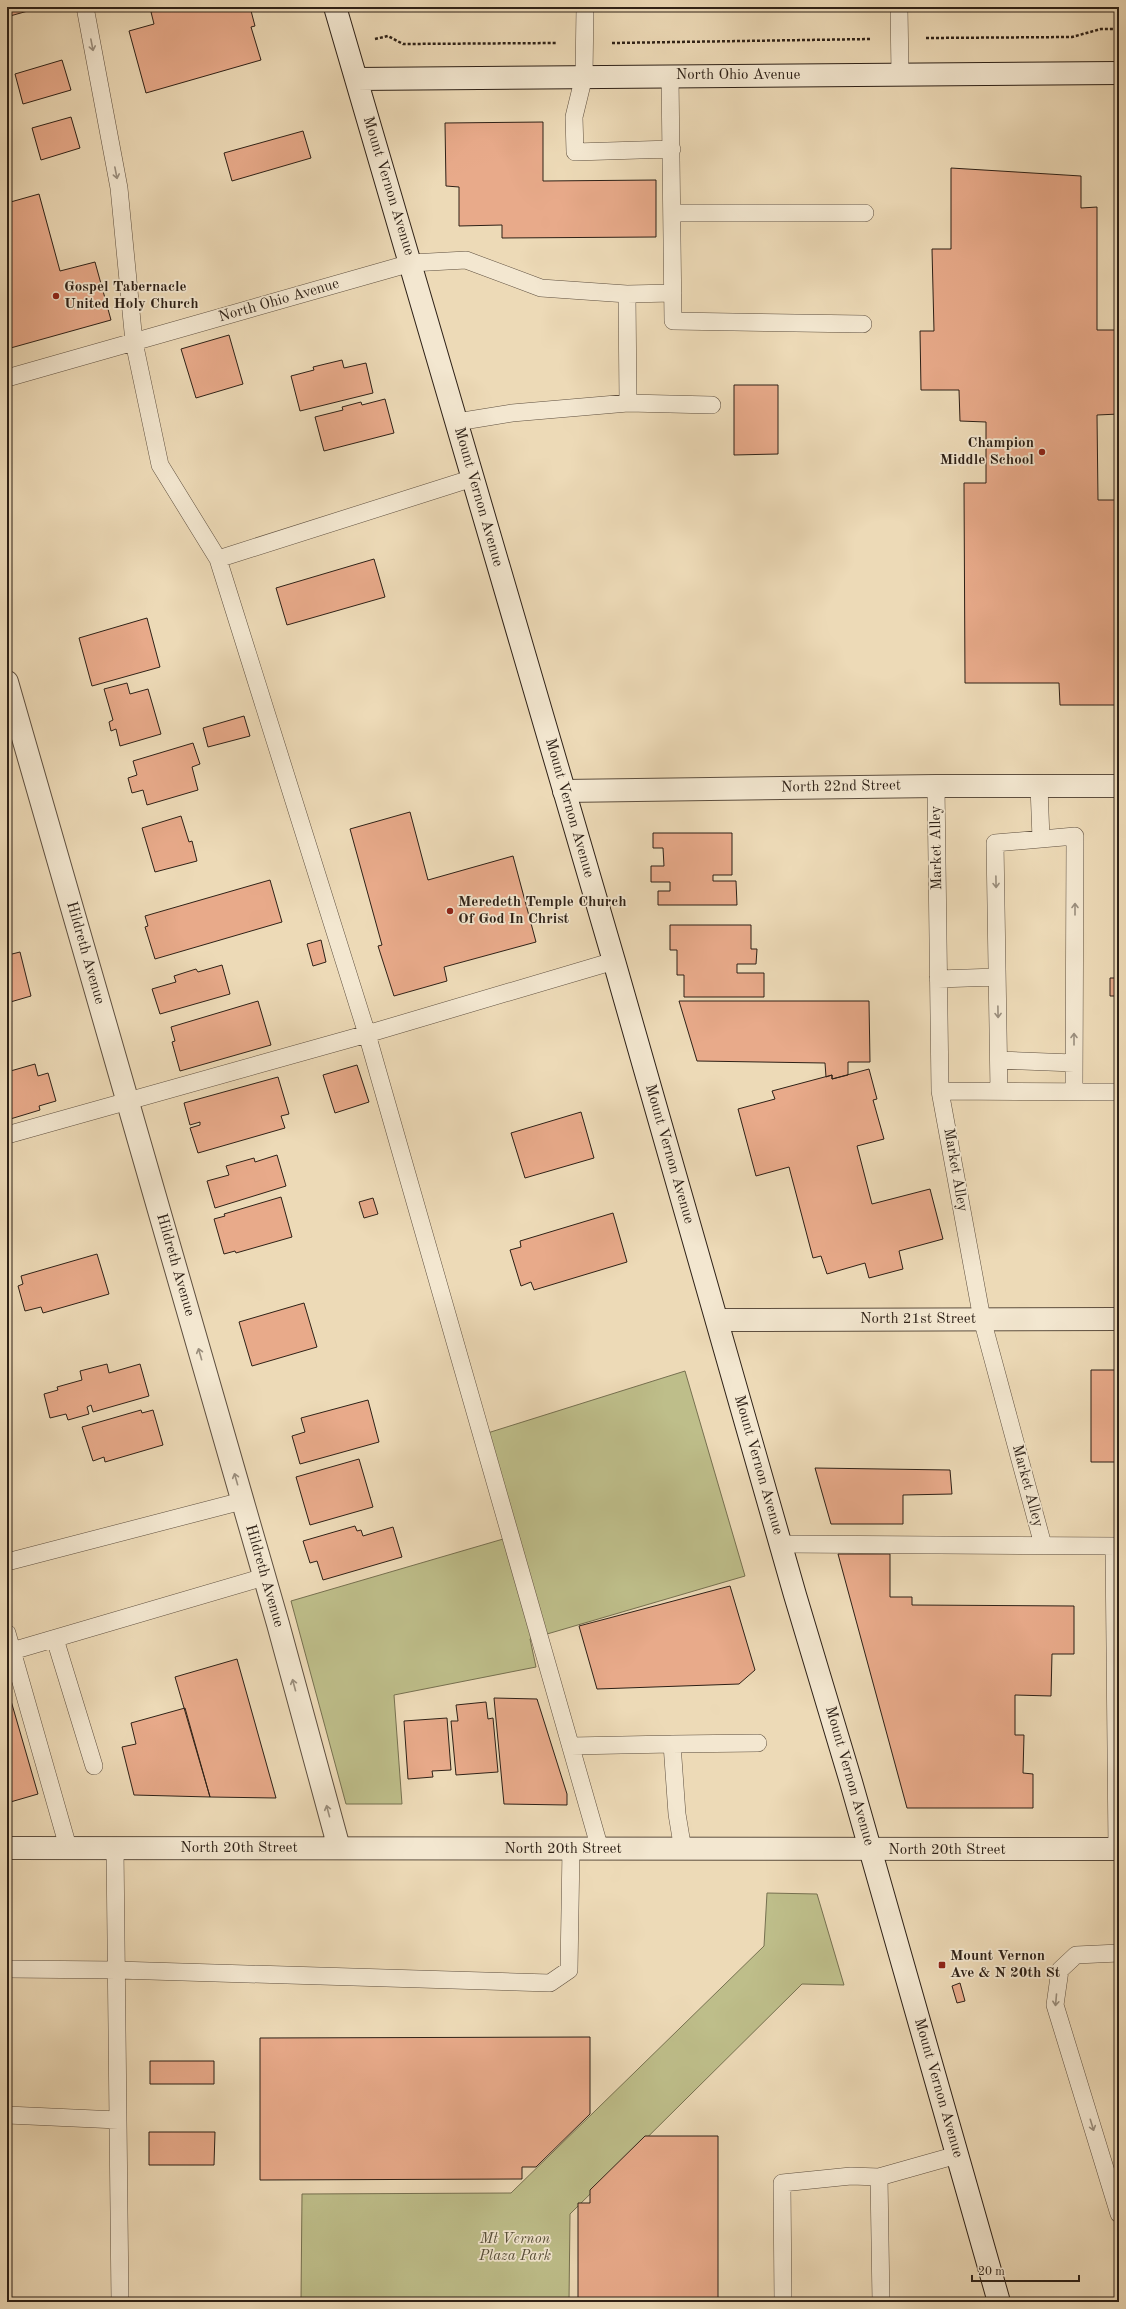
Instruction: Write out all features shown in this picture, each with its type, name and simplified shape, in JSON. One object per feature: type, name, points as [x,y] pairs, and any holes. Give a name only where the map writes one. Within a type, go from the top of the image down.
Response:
[{"type":"street","name":"Mount Vernon Avenue","points":[[335,7],[412,263],[614,961],[781,1544],[871,1850],[999,2302]]},
{"type":"street","name":"North Ohio Avenue","points":[[356,79],[584,76],[1119,73]]},
{"type":"street","name":"Hildreth Avenue","points":[[7,682],[264,1577],[339,1848]]},
{"type":"street","name":"North 22nd Street","points":[[564,790],[936,786],[1119,786]]},
{"type":"street","name":"North 21st Street","points":[[717,1320],[982,1318],[1119,1319]]},
{"type":"street","name":"North 20th Street","points":[[7,1848],[1118,1850]]},
{"type":"lane","points":[[84,7],[119,188],[134,342],[160,465],[218,559],[368,1034],[600,1849]]},
{"type":"lane","points":[[585,7],[586,43],[584,76],[574,117],[575,152],[672,149]]},
{"type":"lane","points":[[899,7],[900,74]]},
{"type":"lane","points":[[670,76],[674,293],[673,321],[863,324]]},
{"type":"lane","points":[[672,214],[865,212]]},
{"type":"lane","name":"North Ohio Avenue","points":[[7,378],[412,263],[466,260],[541,288],[627,294],[674,293]]},
{"type":"lane","points":[[627,294],[628,403]]},
{"type":"lane","points":[[457,422],[512,413],[628,403],[712,405]]},
{"type":"lane","points":[[218,559],[473,478]]},
{"type":"lane","name":"Market Alley","points":[[936,786],[940,1091],[982,1318],[1043,1546]]},
{"type":"lane","points":[[1039,786],[1041,839]]},
{"type":"lane","points":[[999,1091],[995,843],[1075,836],[1074,1092]]},
{"type":"lane","points":[[7,1134],[368,1034],[614,961]]},
{"type":"lane","points":[[938,979],[997,977]]},
{"type":"lane","points":[[998,1060],[1074,1062]]},
{"type":"lane","points":[[940,1091],[1119,1092]]},
{"type":"lane","points":[[7,1562],[242,1500]]},
{"type":"lane","points":[[781,1544],[1117,1546],[1118,1850]]},
{"type":"lane","points":[[12,1651],[264,1577]]},
{"type":"lane","points":[[7,1633],[68,1847]]},
{"type":"lane","points":[[55,1639],[94,1766]]},
{"type":"lane","points":[[571,1746],[758,1743]]},
{"type":"lane","points":[[672,1744],[677,1814],[682,1850]]},
{"type":"lane","points":[[115,1848],[120,2302]]},
{"type":"lane","points":[[7,1969],[117,1970],[550,1983],[569,1970],[571,1849]]},
{"type":"lane","points":[[1119,1953],[1076,1955],[1060,1970],[1055,2005],[1119,2214]]},
{"type":"lane","points":[[7,2114],[118,2120]]},
{"type":"lane","points":[[783,2302],[782,2183],[851,2176],[879,2177],[957,2155]]},
{"type":"lane","points":[[879,2177],[881,2302]]},
{"type":"path","points":[[347,46],[388,36],[403,44],[586,43],[1072,36],[1101,29],[1119,29]]},
{"type":"green space","points":[[685,1371],[745,1576],[530,1639],[536,1667],[394,1695],[402,1804],[346,1804],[291,1601],[510,1537],[478,1436]]},
{"type":"green space","name":"Mt Vernon Plaza Park","points":[[767,1893],[817,1894],[844,1985],[802,1984],[570,2214],[569,2302],[301,2302],[302,2194],[511,2193],[764,1946]]},
{"type":"building","points":[[8,7],[42,7],[10,16]]},
{"type":"building","points":[[169,7],[250,7],[255,26],[251,27],[261,60],[146,93],[129,31],[154,24],[151,12]]},
{"type":"building","points":[[62,60],[71,90],[23,104],[15,74]]},
{"type":"building","points":[[71,117],[80,148],[41,160],[32,128]]},
{"type":"building","points":[[543,122],[543,181],[656,180],[656,237],[502,238],[502,225],[459,226],[459,187],[446,186],[445,123]]},
{"type":"building","points":[[303,131],[311,158],[232,181],[224,153]]},
{"type":"building","name":"Champion Middle School","points":[[951,168],[1081,176],[1081,208],[1097,207],[1097,330],[1119,330],[1119,414],[1097,415],[1098,500],[1119,500],[1119,705],[1060,705],[1059,683],[965,683],[964,483],[986,483],[986,422],[960,421],[959,390],[921,390],[920,331],[934,331],[932,249],[951,249]]},
{"type":"building","name":"Gospel Tabernacle United Holy Church","points":[[39,194],[60,271],[95,262],[111,320],[7,349],[7,203]]},
{"type":"building","points":[[229,335],[243,384],[196,398],[181,349]]},
{"type":"building","points":[[342,360],[344,368],[366,363],[373,393],[300,411],[291,376],[314,370],[313,367]]},
{"type":"building","points":[[734,385],[778,385],[778,454],[734,455]]},
{"type":"building","points":[[385,399],[394,433],[324,451],[315,417],[343,410],[342,407],[361,402],[362,405]]},
{"type":"building","points":[[374,559],[385,597],[287,625],[276,588]]},
{"type":"building","points":[[147,618],[160,667],[92,686],[79,638]]},
{"type":"building","points":[[127,683],[130,694],[148,689],[161,734],[120,746],[116,729],[111,731],[109,722],[113,720],[104,689]]},
{"type":"building","points":[[244,716],[250,736],[208,747],[203,728]]},
{"type":"building","points":[[193,743],[200,764],[192,767],[198,790],[147,805],[143,790],[132,793],[128,778],[137,775],[133,761]]},
{"type":"building","name":"Meredeth Temple Church Of God In Christ","points":[[410,812],[428,880],[513,856],[536,942],[444,967],[447,981],[394,996],[378,946],[382,945],[350,829]]},
{"type":"building","points":[[181,816],[189,842],[192,841],[197,861],[155,872],[142,828]]},
{"type":"building","points":[[653,833],[732,833],[732,875],[713,875],[713,881],[736,881],[737,905],[658,905],[658,891],[670,891],[670,882],[651,882],[651,866],[664,866],[663,848],[653,848]]},
{"type":"building","points":[[270,880],[282,922],[155,959],[145,927],[148,926],[145,916]]},
{"type":"building","points":[[670,925],[751,925],[751,949],[757,949],[756,964],[737,964],[737,973],[764,973],[764,997],[684,997],[684,975],[677,975],[677,950],[670,950]]},
{"type":"building","points":[[321,940],[326,962],[313,966],[307,944]]},
{"type":"building","points":[[20,952],[31,996],[7,1003],[7,953],[8,955]]},
{"type":"building","points":[[222,965],[230,994],[160,1014],[152,989],[176,982],[174,976],[196,969],[198,972]]},
{"type":"building","points":[[1110,978],[1119,978],[1119,996],[1110,996]]},
{"type":"building","points":[[258,1001],[271,1045],[180,1071],[172,1042],[175,1041],[171,1027]]},
{"type":"building","points":[[679,1001],[869,1001],[870,1062],[848,1062],[848,1075],[832,1079],[832,1075],[826,1077],[825,1063],[697,1061]]},
{"type":"building","points":[[35,1064],[38,1076],[48,1073],[56,1101],[39,1106],[40,1110],[7,1120],[7,1072]]},
{"type":"building","points":[[357,1065],[369,1102],[335,1113],[323,1075]]},
{"type":"building","points":[[869,1069],[877,1099],[873,1100],[884,1139],[857,1146],[872,1204],[930,1189],[943,1239],[899,1251],[903,1269],[869,1278],[865,1263],[827,1274],[821,1256],[813,1258],[789,1167],[756,1176],[738,1109],[775,1099],[772,1091],[832,1075],[832,1079]]},
{"type":"building","points":[[278,1077],[289,1114],[281,1116],[285,1128],[198,1153],[190,1128],[200,1125],[200,1122],[190,1125],[184,1103]]},
{"type":"building","points":[[581,1112],[594,1158],[525,1178],[511,1133]]},
{"type":"building","points":[[277,1155],[286,1186],[215,1208],[207,1181],[229,1175],[226,1166],[254,1158],[255,1162]]},
{"type":"building","points":[[281,1197],[292,1237],[236,1253],[235,1251],[224,1254],[214,1219],[225,1216],[224,1214]]},
{"type":"building","points":[[373,1198],[378,1214],[364,1218],[359,1202]]},
{"type":"building","points":[[613,1213],[627,1262],[534,1290],[531,1282],[521,1286],[510,1250],[521,1247],[520,1241]]},
{"type":"building","points":[[97,1254],[109,1294],[43,1313],[41,1307],[25,1311],[18,1286],[23,1284],[21,1276]]},
{"type":"building","points":[[304,1303],[317,1347],[252,1366],[239,1322]]},
{"type":"building","points":[[107,1364],[109,1373],[140,1364],[149,1396],[93,1412],[91,1405],[87,1407],[89,1414],[68,1420],[66,1414],[50,1418],[44,1394],[58,1390],[57,1387],[82,1380],[80,1371]]},
{"type":"building","points":[[1091,1370],[1119,1370],[1119,1462],[1091,1462]]},
{"type":"building","points":[[368,1400],[379,1442],[300,1464],[292,1436],[305,1432],[301,1418]]},
{"type":"building","points":[[141,1410],[142,1413],[153,1410],[163,1445],[105,1462],[104,1457],[93,1461],[82,1427]]},
{"type":"building","points":[[359,1459],[373,1507],[310,1525],[296,1477]]},
{"type":"building","points":[[815,1468],[950,1470],[952,1494],[903,1495],[903,1524],[831,1524]]},
{"type":"building","points":[[355,1526],[357,1531],[361,1530],[363,1536],[393,1527],[402,1557],[323,1580],[317,1561],[310,1563],[303,1541]]},
{"type":"building","points":[[838,1554],[890,1554],[890,1597],[912,1597],[912,1605],[1074,1606],[1074,1654],[1052,1654],[1051,1696],[1015,1695],[1015,1735],[1024,1735],[1023,1773],[1033,1774],[1033,1808],[907,1808]]},
{"type":"building","points":[[730,1586],[755,1670],[739,1684],[597,1689],[579,1626]]},
{"type":"building","points":[[237,1659],[276,1798],[210,1797],[175,1677]]},
{"type":"building","points":[[7,1687],[38,1794],[7,1803]]},
{"type":"building","points":[[494,1698],[537,1699],[567,1794],[567,1805],[504,1804]]},
{"type":"building","points":[[486,1702],[488,1719],[493,1718],[498,1772],[456,1775],[451,1721],[458,1721],[456,1705]]},
{"type":"building","points":[[185,1708],[210,1797],[134,1795],[122,1747],[136,1744],[131,1723]]},
{"type":"building","points":[[447,1718],[451,1770],[432,1771],[433,1777],[408,1779],[404,1721]]},
{"type":"building","points":[[960,1983],[965,2001],[957,2003],[952,1986]]},
{"type":"building","points":[[590,2037],[590,2114],[536,2167],[522,2167],[522,2179],[260,2180],[260,2038]]},
{"type":"building","points":[[150,2061],[214,2061],[214,2084],[150,2084]]},
{"type":"building","points":[[149,2132],[215,2132],[214,2165],[149,2165]]},
{"type":"building","points":[[645,2136],[718,2136],[718,2302],[578,2302],[578,2203],[590,2203],[590,2190]]},
{"type":"place","name":"Gospel Tabernacle United Holy Church","points":[[56,296]]},
{"type":"place","name":"Champion Middle School","points":[[1042,452]]},
{"type":"place","name":"Meredeth Temple Church Of God In Christ","points":[[450,911]]},
{"type":"place","name":"Mount Vernon Ave & N 20th St","points":[[942,1965]]}]
